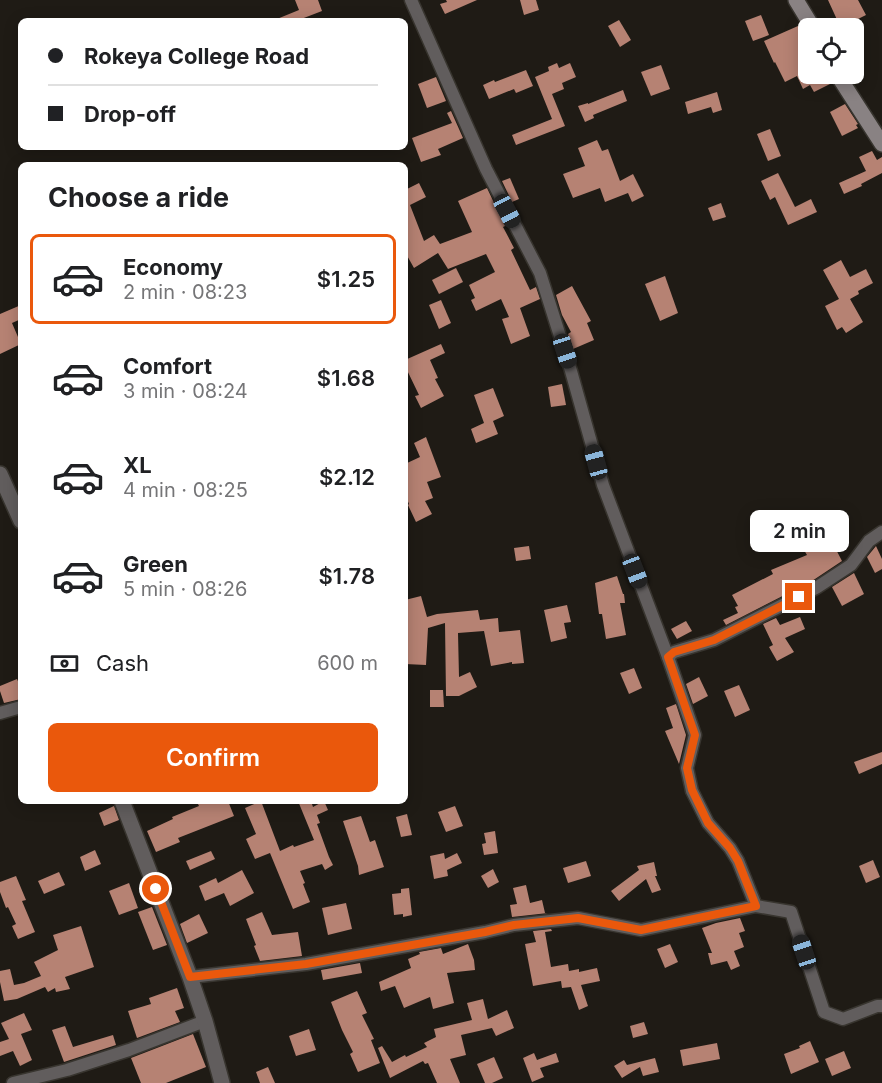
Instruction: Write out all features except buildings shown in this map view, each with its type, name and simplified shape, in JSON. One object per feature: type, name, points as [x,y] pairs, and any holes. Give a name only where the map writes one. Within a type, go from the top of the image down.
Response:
[{"type":"main road","points":[[796,0],[807,18]]},
{"type":"main road","points":[[843,84],[882,144]]},
{"type":"street","points":[[411,0],[486,169],[540,273],[572,371],[603,485],[695,735],[687,768],[692,790],[708,823],[738,861],[756,906]]},
{"type":"street","points":[[0,474],[18,514]]},
{"type":"street","points":[[668,657],[674,652],[714,640],[816,588],[851,565],[868,541],[882,532]]},
{"type":"street","points":[[0,713],[18,708]]},
{"type":"street","points":[[123,804],[190,977],[222,1083]]},
{"type":"street","points":[[190,977],[306,964],[514,925],[578,918],[641,930],[756,906],[791,912],[824,1012],[843,1019],[882,1006]]},
{"type":"street","points":[[13,1083],[67,1070],[129,1050],[205,1021]]},
{"type":"route","points":[[156,889],[190,977],[306,964],[514,925],[578,918],[641,930],[756,906],[738,861],[708,823],[692,790],[687,768],[695,735],[668,657],[674,652],[714,640],[799,597]]}]
